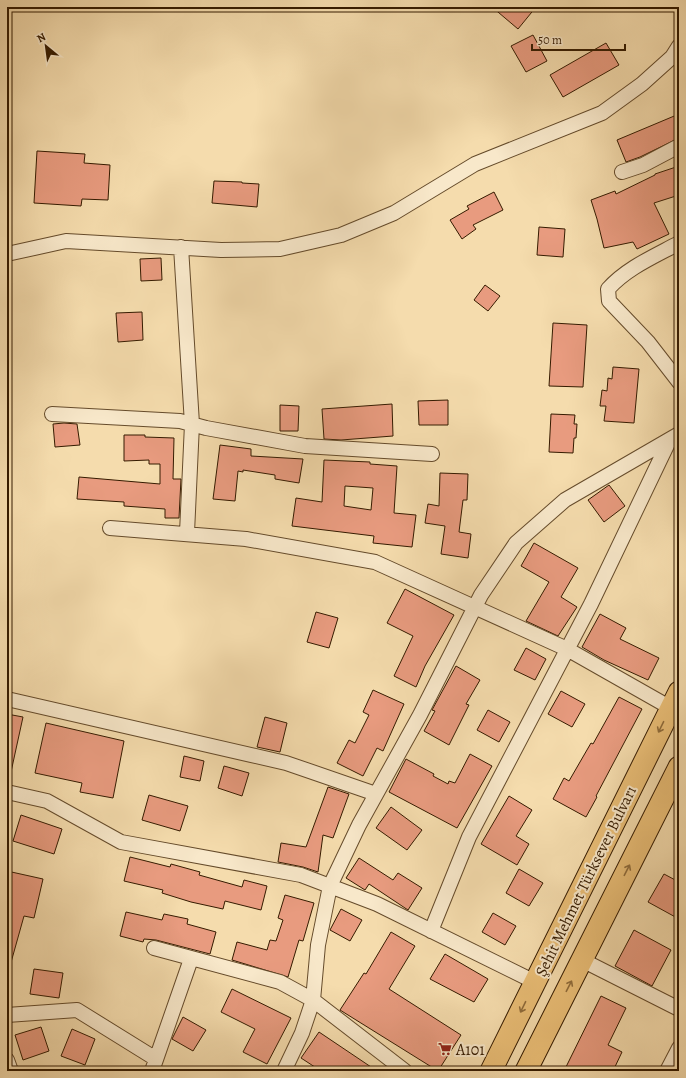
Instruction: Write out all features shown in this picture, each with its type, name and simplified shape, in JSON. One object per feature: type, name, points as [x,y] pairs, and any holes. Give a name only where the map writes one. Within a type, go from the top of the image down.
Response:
[{"type":"highway","name":"Şehit Mehmet Türksever Bulvarı","points":[[492,1071],[675,700]]},
{"type":"highway","name":"Şehit Mehmet Türksever Bulvarı","points":[[526,1071],[679,767]]},
{"type":"street","points":[[7,254],[66,241],[221,250],[280,249],[348,232],[394,213],[475,164],[602,113],[642,84],[672,57],[679,46]]},
{"type":"street","points":[[622,172],[643,165],[679,146]]},
{"type":"street","points":[[678,245],[634,266],[618,277],[608,289],[609,301],[648,342],[679,382]]},
{"type":"street","points":[[181,248],[192,424],[187,533]]},
{"type":"street","points":[[52,414],[180,421],[206,428],[305,446],[432,454]]},
{"type":"street","points":[[284,1071],[302,1033],[314,1000],[318,944],[330,886],[376,794],[420,715],[476,606],[516,543],[566,500],[674,436]]},
{"type":"street","points":[[430,930],[469,837],[594,597],[674,436]]},
{"type":"street","points":[[110,528],[187,533],[246,539],[375,562],[389,567],[432,589],[476,606],[675,700]]},
{"type":"street","points":[[7,699],[286,763],[376,794]]},
{"type":"street","points":[[7,792],[47,801],[121,842],[301,876],[330,886],[377,904],[535,982]]},
{"type":"street","points":[[154,948],[280,982],[314,1000],[405,1071]]},
{"type":"street","points":[[7,1015],[77,1010],[154,1065],[192,959]]},
{"type":"street","points":[[582,960],[679,1008]]},
{"type":"street","points":[[667,1071],[679,1048]]},
{"type":"street","points":[[7,1060],[11,1071]]},
{"type":"building","points":[[492,7],[536,7],[518,29]]},
{"type":"building","points":[[533,35],[547,61],[526,72],[511,46]]},
{"type":"building","points":[[606,43],[619,65],[563,97],[550,75]]},
{"type":"building","points":[[679,114],[679,138],[640,157],[626,162],[617,140]]},
{"type":"building","points":[[37,151],[85,154],[84,163],[110,165],[108,200],[82,199],[81,206],[34,203]]},
{"type":"building","points":[[679,166],[679,195],[654,203],[669,234],[637,249],[633,242],[604,248],[591,200],[615,191],[616,194],[655,174]]},
{"type":"building","points":[[214,181],[259,184],[257,207],[212,203]]},
{"type":"building","points":[[494,192],[503,210],[473,225],[476,229],[462,239],[450,220],[469,209],[467,206]]},
{"type":"building","points":[[539,227],[565,229],[563,257],[537,255]]},
{"type":"building","points":[[161,258],[162,280],[141,281],[140,259]]},
{"type":"building","points":[[485,285],[500,296],[488,311],[474,300]]},
{"type":"building","points":[[142,312],[143,340],[118,342],[116,313]]},
{"type":"building","points":[[553,323],[587,325],[583,387],[549,386]]},
{"type":"building","points":[[613,367],[639,369],[634,423],[604,421],[606,406],[600,406],[602,390],[607,391],[608,378],[612,379]]},
{"type":"building","points":[[448,400],[448,425],[419,425],[418,401]]},
{"type":"building","points":[[392,404],[393,436],[341,440],[324,439],[322,409]]},
{"type":"building","points":[[280,405],[299,406],[298,431],[280,431]]},
{"type":"building","points":[[551,414],[575,415],[574,424],[577,424],[573,453],[549,452]]},
{"type":"building","points":[[53,424],[77,424],[80,445],[55,447]]},
{"type":"building","points":[[124,435],[145,435],[145,437],[174,438],[173,479],[181,479],[179,518],[165,518],[165,509],[124,506],[124,502],[77,499],[79,477],[160,484],[160,464],[149,464],[149,460],[124,461]]},
{"type":"building","points":[[220,445],[251,449],[251,456],[303,459],[299,483],[275,479],[275,475],[243,470],[243,472],[238,471],[235,501],[213,499]]},
{"type":"building","points":[[324,460],[370,462],[370,464],[397,466],[394,513],[416,515],[412,547],[373,543],[374,536],[292,526],[296,498],[322,502]],"holes":[[[345,486],[373,488],[371,510],[344,506]]]},
{"type":"building","points":[[440,473],[468,474],[467,500],[463,500],[459,532],[471,534],[468,558],[441,554],[445,526],[425,523],[428,504],[439,506]]},
{"type":"building","points":[[609,485],[625,506],[604,522],[588,500]]},
{"type":"building","points":[[534,543],[578,568],[561,597],[577,607],[558,636],[526,621],[549,582],[521,566]]},
{"type":"building","points":[[405,589],[454,615],[425,666],[416,687],[394,676],[413,636],[387,623]]},
{"type":"building","points":[[316,612],[338,618],[329,648],[307,642]]},
{"type":"building","points":[[600,614],[626,628],[620,639],[659,658],[648,680],[604,660],[582,647]]},
{"type":"building","points":[[526,648],[546,659],[535,680],[514,670]]},
{"type":"building","points":[[456,666],[480,680],[466,704],[469,705],[449,745],[424,731],[435,711],[432,710]]},
{"type":"building","points":[[373,690],[404,704],[383,751],[377,748],[363,776],[337,763],[349,740],[355,743],[369,715],[363,712]]},
{"type":"building","points":[[561,691],[585,704],[572,727],[548,714]]},
{"type":"building","points":[[619,697],[642,709],[586,817],[553,799],[564,778],[569,781],[591,743],[593,744]]},
{"type":"building","points":[[488,710],[510,722],[499,742],[477,730]]},
{"type":"building","points":[[7,714],[23,717],[11,772],[7,772]]},
{"type":"building","points":[[265,717],[287,723],[280,752],[257,747]]},
{"type":"building","points":[[46,723],[124,741],[113,798],[80,792],[82,783],[35,773]]},
{"type":"building","points":[[470,754],[492,766],[457,828],[389,792],[406,759],[434,774],[433,776],[448,784],[449,781],[455,783]]},
{"type":"building","points":[[184,756],[204,761],[200,781],[180,777]]},
{"type":"building","points":[[224,766],[249,773],[242,796],[218,788]]},
{"type":"building","points":[[328,787],[349,794],[333,838],[323,835],[318,872],[303,867],[278,862],[281,843],[306,847]]},
{"type":"building","points":[[149,795],[188,806],[180,831],[142,820]]},
{"type":"building","points":[[509,796],[532,810],[516,836],[529,844],[517,865],[481,844]]},
{"type":"building","points":[[391,807],[422,830],[407,850],[376,828]]},
{"type":"building","points":[[21,815],[62,829],[54,854],[13,841]]},
{"type":"building","points":[[130,857],[170,867],[171,864],[200,872],[199,875],[242,887],[244,880],[267,886],[261,910],[225,901],[223,909],[191,902],[162,893],[163,890],[124,881]]},
{"type":"building","points":[[359,858],[393,880],[398,873],[422,888],[408,910],[369,884],[365,890],[346,878]]},
{"type":"building","points":[[519,869],[543,883],[529,906],[506,893]]},
{"type":"building","points":[[7,871],[43,879],[34,918],[24,916],[10,966],[7,966]]},
{"type":"building","points":[[664,874],[679,882],[679,919],[648,902]]},
{"type":"building","points":[[285,895],[314,903],[303,941],[299,940],[288,977],[232,960],[237,942],[267,950],[270,940],[276,941],[283,920],[278,918]]},
{"type":"building","points":[[341,909],[362,920],[350,941],[330,930]]},
{"type":"building","points":[[126,912],[162,920],[164,914],[188,919],[187,924],[216,932],[210,954],[156,940],[144,939],[143,942],[120,936]]},
{"type":"building","points":[[493,913],[516,926],[505,945],[482,932]]},
{"type":"building","points":[[634,930],[671,950],[652,986],[615,966]]},
{"type":"building","points":[[391,932],[415,946],[389,989],[461,1035],[438,1071],[340,1010],[364,973],[366,974]]},
{"type":"building","points":[[445,954],[488,979],[474,1002],[430,979]]},
{"type":"building","points":[[34,969],[63,973],[59,998],[30,994]]},
{"type":"building","points":[[232,989],[291,1018],[267,1064],[243,1052],[255,1029],[221,1012]]},
{"type":"building","points":[[601,996],[626,1008],[608,1045],[622,1052],[613,1071],[564,1071]]},
{"type":"building","points":[[183,1017],[206,1030],[193,1051],[172,1039]]},
{"type":"building","points":[[41,1027],[49,1051],[23,1060],[15,1035]]},
{"type":"building","points":[[72,1029],[95,1039],[85,1065],[61,1056]]},
{"type":"building","points":[[319,1032],[377,1071],[321,1071],[301,1058]]},
{"type":"place","name":"A101","points":[[445,1049]]}]
